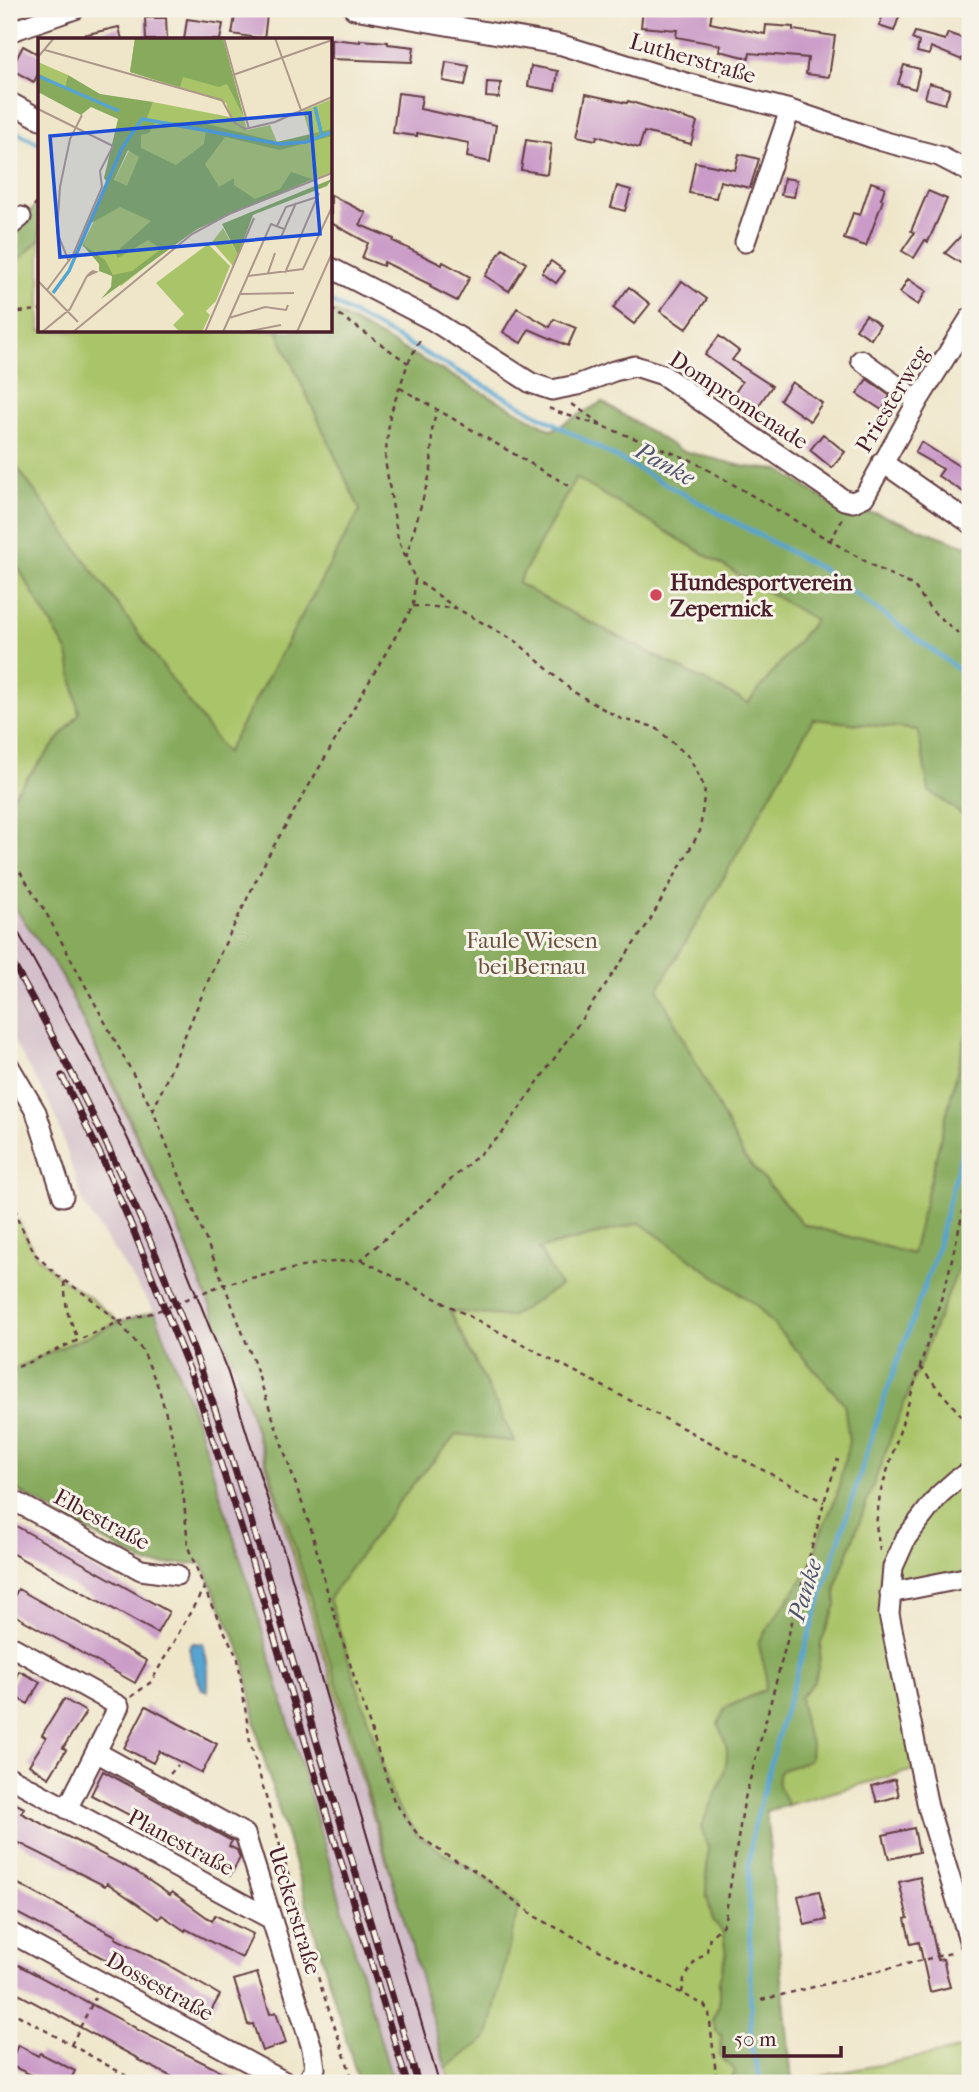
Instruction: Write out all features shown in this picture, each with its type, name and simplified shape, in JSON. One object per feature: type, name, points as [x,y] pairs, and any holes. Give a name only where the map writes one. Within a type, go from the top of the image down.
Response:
[{"type":"street","points":[[9,32],[75,9]]},
{"type":"street","name":"Lutherstraße","points":[[354,9],[562,44],[939,156],[970,172]]},
{"type":"street","points":[[9,103],[38,118]]},
{"type":"street","points":[[745,242],[790,110]]},
{"type":"street","points":[[332,269],[432,320],[531,383],[552,390]]},
{"type":"street","name":"Priesterweg","points":[[853,502],[864,497],[918,401],[970,318]]},
{"type":"street","points":[[861,360],[918,401]]},
{"type":"street","name":"Dompromenade","points":[[552,390],[578,385],[635,366],[663,375],[844,500],[853,502]]},
{"type":"street","points":[[882,462],[970,523]]},
{"type":"street","points":[[9,1066],[36,1112],[63,1196]]},
{"type":"street","points":[[964,1947],[928,1807],[889,1615],[893,1567],[906,1538],[939,1495],[970,1472]]},
{"type":"street","name":"Elbestraße","points":[[9,1498],[141,1570],[177,1575]]},
{"type":"street","points":[[890,1593],[970,1577]]},
{"type":"street","points":[[9,1645],[118,1706],[67,1809]]},
{"type":"street","name":"Ueckerstraße","points":[[96,1752],[245,1834],[312,2048],[315,2068],[307,2083]]},
{"type":"street","name":"Planestraße","points":[[9,1777],[271,1919]]},
{"type":"street","name":"Dossestraße","points":[[9,1932],[287,2083]]},
{"type":"path","points":[[9,313],[38,310]]},
{"type":"path","points":[[332,310],[408,363]]},
{"type":"path","points":[[153,1111],[217,960],[268,856],[413,606],[415,579],[398,539],[385,460],[390,415],[408,363],[424,333]]},
{"type":"path","points":[[400,388],[571,488]]},
{"type":"path","points":[[552,390],[605,427],[691,460],[877,568],[908,582],[931,610],[970,643]]},
{"type":"path","points":[[406,558],[431,470],[432,431],[436,410]]},
{"type":"path","points":[[831,541],[853,502]]},
{"type":"path","points":[[361,1260],[501,1135],[649,922],[700,831],[705,788],[690,757],[655,727],[621,719],[572,691],[517,642],[456,608],[415,579]]},
{"type":"path","points":[[413,606],[456,608]]},
{"type":"path","points":[[9,855],[45,911],[153,1111],[224,1284],[312,1532],[394,1801],[418,1835],[477,1872],[536,1917],[705,2005],[709,2013],[717,2083]]},
{"type":"path","points":[[9,1179],[18,1220],[35,1254],[64,1281],[89,1297],[119,1322],[143,1351],[159,1389],[180,1476],[188,1547],[209,1602],[238,1660],[250,1742],[321,1987],[354,2083]]},
{"type":"path","points":[[882,1558],[876,1525],[880,1494],[947,1280],[970,1182]]},
{"type":"path","points":[[9,1224],[18,1220]]},
{"type":"path","points":[[9,1371],[119,1322],[155,1312],[224,1284],[320,1263],[361,1260],[824,1502]]},
{"type":"path","points":[[64,1281],[67,1311],[78,1340]]},
{"type":"path","points":[[920,1367],[970,1426]]},
{"type":"path","points":[[682,1993],[684,1979],[694,1963],[707,1951],[710,1937],[722,1926],[725,1918],[744,1802],[824,1502],[838,1459]]},
{"type":"path","points":[[118,1706],[151,1682],[204,1588]]},
{"type":"path","points":[[761,2000],[964,1947]]},
{"type":"path","points":[[71,2045],[103,1983]]},
{"type":"path","points":[[9,2010],[139,2083]]},
{"type":"shaded area","points":[[9,899],[61,974],[175,1219],[233,1362],[288,1525],[344,1707],[451,2083],[393,2083],[251,1592],[198,1425],[155,1312],[84,1205],[54,1111],[9,1033]]},
{"type":"green space","points":[[38,203],[38,241],[9,270],[9,234]]},
{"type":"green space","name":"Faule Wiesen bei Bernau","points":[[38,214],[38,332],[329,332],[827,617],[970,715],[970,1572],[885,1584],[913,1770],[766,1811],[792,2082],[970,2047],[970,2083],[451,2083],[446,2068],[449,2066],[233,1357],[184,1240],[60,972],[9,887],[9,237]]},
{"type":"green space","points":[[332,311],[552,430],[602,402],[680,450],[746,467],[780,470],[845,513],[876,513],[967,546],[970,541],[970,820],[929,791],[918,730],[813,719],[658,989],[744,1157],[803,1224],[912,1254],[970,1019],[970,1197],[960,1264],[839,1577],[836,1605],[821,1642],[814,1682],[800,1697],[805,1728],[811,1742],[810,1759],[779,1771],[779,1785],[788,1805],[766,1811],[792,2083],[728,2083],[735,2074],[734,2069],[720,2056],[721,2035],[716,2031],[712,2019],[719,2005],[719,1981],[726,1956],[723,1933],[713,1920],[706,1893],[708,1847],[701,1828],[722,1780],[727,1760],[727,1750],[718,1724],[725,1708],[765,1690],[766,1673],[758,1642],[811,1567],[822,1529],[836,1498],[849,1441],[844,1403],[757,1306],[640,1223],[539,1249],[560,1286],[510,1317],[450,1311],[515,1442],[457,1434],[403,1496],[329,1598],[394,1801],[418,1835],[477,1872],[519,1904],[488,2037],[446,2068],[344,1707],[288,1525],[233,1362],[175,1219],[61,974],[9,899],[9,800],[79,714],[68,653],[9,552],[9,456],[226,753],[360,510],[277,332],[332,332]],"holes":[[[576,478],[815,620],[748,703],[518,583]]]},
{"type":"green space","points":[[18,1220],[35,1254],[59,1277],[119,1322],[9,1371],[9,1226]]},
{"type":"green space","points":[[155,1312],[198,1425],[251,1592],[393,2083],[359,2083],[259,1742],[244,1659],[202,1563],[148,1565],[9,1486],[9,1371],[119,1322]]},
{"type":"water","points":[[193,1643],[203,1644],[208,1667],[208,1691],[202,1689],[194,1670],[189,1647]]},
{"type":"building","points":[[643,9],[712,11],[710,23],[765,34],[766,25],[793,27],[793,30],[835,36],[829,77],[806,74],[808,58],[750,53],[749,58],[719,51],[720,45],[676,37],[677,30],[641,27]]},
{"type":"building","points":[[885,9],[901,11],[894,31],[879,26]]},
{"type":"building","points":[[236,10],[267,15],[264,38],[232,34]]},
{"type":"building","points":[[145,18],[166,18],[167,38],[146,38]]},
{"type":"building","points":[[187,19],[223,24],[220,38],[184,38]]},
{"type":"building","points":[[119,27],[122,38],[84,38],[83,35]]},
{"type":"building","points":[[915,32],[945,40],[948,33],[970,41],[962,60],[931,47],[929,55],[917,52],[919,42],[912,39]]},
{"type":"building","points":[[332,39],[388,42],[414,47],[412,62],[332,59]]},
{"type":"building","points":[[23,46],[38,54],[38,74],[34,82],[11,69]]},
{"type":"building","points":[[446,62],[469,66],[465,85],[443,81]]},
{"type":"building","points":[[904,65],[920,69],[915,89],[898,84]]},
{"type":"building","points":[[531,66],[558,71],[555,91],[528,86]]},
{"type":"building","points":[[487,82],[501,83],[499,98],[486,97]]},
{"type":"building","points":[[929,83],[950,89],[945,104],[925,98]]},
{"type":"building","points":[[398,93],[422,96],[420,109],[496,125],[490,162],[467,157],[469,143],[417,133],[417,136],[393,133]]},
{"type":"building","points":[[586,94],[627,103],[628,101],[697,122],[691,144],[644,132],[639,148],[597,136],[596,140],[577,136]]},
{"type":"building","points":[[526,140],[551,144],[547,174],[521,170]]},
{"type":"building","points":[[739,154],[759,159],[750,188],[720,181],[716,198],[689,193],[695,162],[735,170]]},
{"type":"building","points":[[784,178],[797,180],[794,197],[781,195]]},
{"type":"building","points":[[871,182],[885,187],[866,246],[844,239],[853,213],[860,215]]},
{"type":"building","points":[[617,186],[631,190],[625,211],[611,207]]},
{"type":"building","points":[[928,191],[947,199],[928,242],[925,240],[914,258],[902,251],[914,233],[911,231]]},
{"type":"building","points":[[332,196],[366,213],[360,225],[470,277],[457,301],[384,262],[383,266],[362,258],[368,243],[332,224]]},
{"type":"building","points":[[970,226],[970,269],[945,253]]},
{"type":"building","points":[[503,248],[526,263],[509,291],[485,276]]},
{"type":"building","points":[[551,261],[565,271],[556,283],[542,273]]},
{"type":"building","points":[[908,279],[926,291],[918,305],[900,293]]},
{"type":"building","points":[[682,281],[707,299],[686,329],[660,311]]},
{"type":"building","points":[[629,287],[650,304],[634,324],[613,308]]},
{"type":"building","points":[[517,308],[550,327],[554,319],[576,328],[568,346],[529,329],[521,343],[503,332]]},
{"type":"building","points":[[866,315],[880,325],[871,339],[856,329]]},
{"type":"building","points":[[719,336],[739,351],[732,360],[772,386],[752,415],[730,400],[742,382],[705,355]]},
{"type":"building","points":[[867,379],[890,396],[882,410],[857,394]]},
{"type":"building","points":[[792,382],[822,403],[810,421],[780,400]]},
{"type":"building","points":[[823,434],[845,452],[832,468],[810,450]]},
{"type":"building","points":[[921,442],[970,473],[970,496],[938,476],[943,469],[915,453]]},
{"type":"building","points":[[9,1522],[169,1612],[157,1633],[9,1552]]},
{"type":"building","points":[[18,1589],[147,1661],[135,1683],[9,1612],[9,1606]]},
{"type":"building","points":[[19,1671],[40,1682],[28,1704],[9,1694]]},
{"type":"building","points":[[64,1699],[86,1712],[63,1748],[66,1750],[49,1778],[29,1765],[46,1738],[42,1735]]},
{"type":"building","points":[[146,1706],[217,1744],[202,1773],[159,1751],[153,1763],[124,1748]]},
{"type":"building","points":[[103,1771],[232,1841],[229,1846],[237,1850],[240,1858],[230,1876],[214,1867],[216,1864],[177,1844],[179,1841],[91,1795]]},
{"type":"building","points":[[895,1779],[899,1796],[877,1802],[872,1786]]},
{"type":"building","points":[[9,1800],[24,1808],[21,1813],[135,1871],[170,1895],[172,1892],[212,1921],[215,1915],[253,1934],[242,1958],[186,1929],[185,1931],[162,1915],[159,1919],[107,1883],[105,1886],[9,1838]]},
{"type":"building","points":[[914,1828],[919,1852],[889,1859],[883,1835]]},
{"type":"building","points":[[920,1877],[938,1960],[943,1959],[950,1987],[930,1992],[919,1942],[911,1944],[899,1882]]},
{"type":"building","points":[[9,1879],[220,1995],[207,2018],[117,1968],[118,1966],[9,1909]]},
{"type":"building","points":[[819,1891],[826,1920],[805,1925],[798,1896]]},
{"type":"building","points":[[9,1960],[136,2029],[244,2083],[184,2083],[138,2060],[9,1989]]},
{"type":"building","points":[[257,1973],[270,2014],[276,2012],[286,2043],[262,2051],[253,2024],[248,2025],[234,1980]]},
{"type":"building","points":[[18,2045],[75,2071],[69,2083],[50,2083],[9,2065]]},
{"type":"waterway","name":"Panke","points":[[9,128],[38,143]]},
{"type":"waterway","name":"Panke","points":[[332,303],[825,571],[970,678]]},
{"type":"waterway","name":"Panke","points":[[762,2083],[751,2046],[749,1866],[752,1836],[782,1720],[882,1405],[935,1256],[970,1119]]},
{"type":"tram line","points":[[9,916],[95,1071],[165,1216],[228,1373],[289,1568],[439,2083]]},
{"type":"railway","points":[[9,957],[116,1163],[204,1378],[252,1525],[418,2083]]},
{"type":"railway","points":[[62,1076],[132,1227],[195,1384],[247,1546],[407,2083]]},
{"type":"place","name":"Hundesportverein Zepernick","points":[[656,595]]}]
